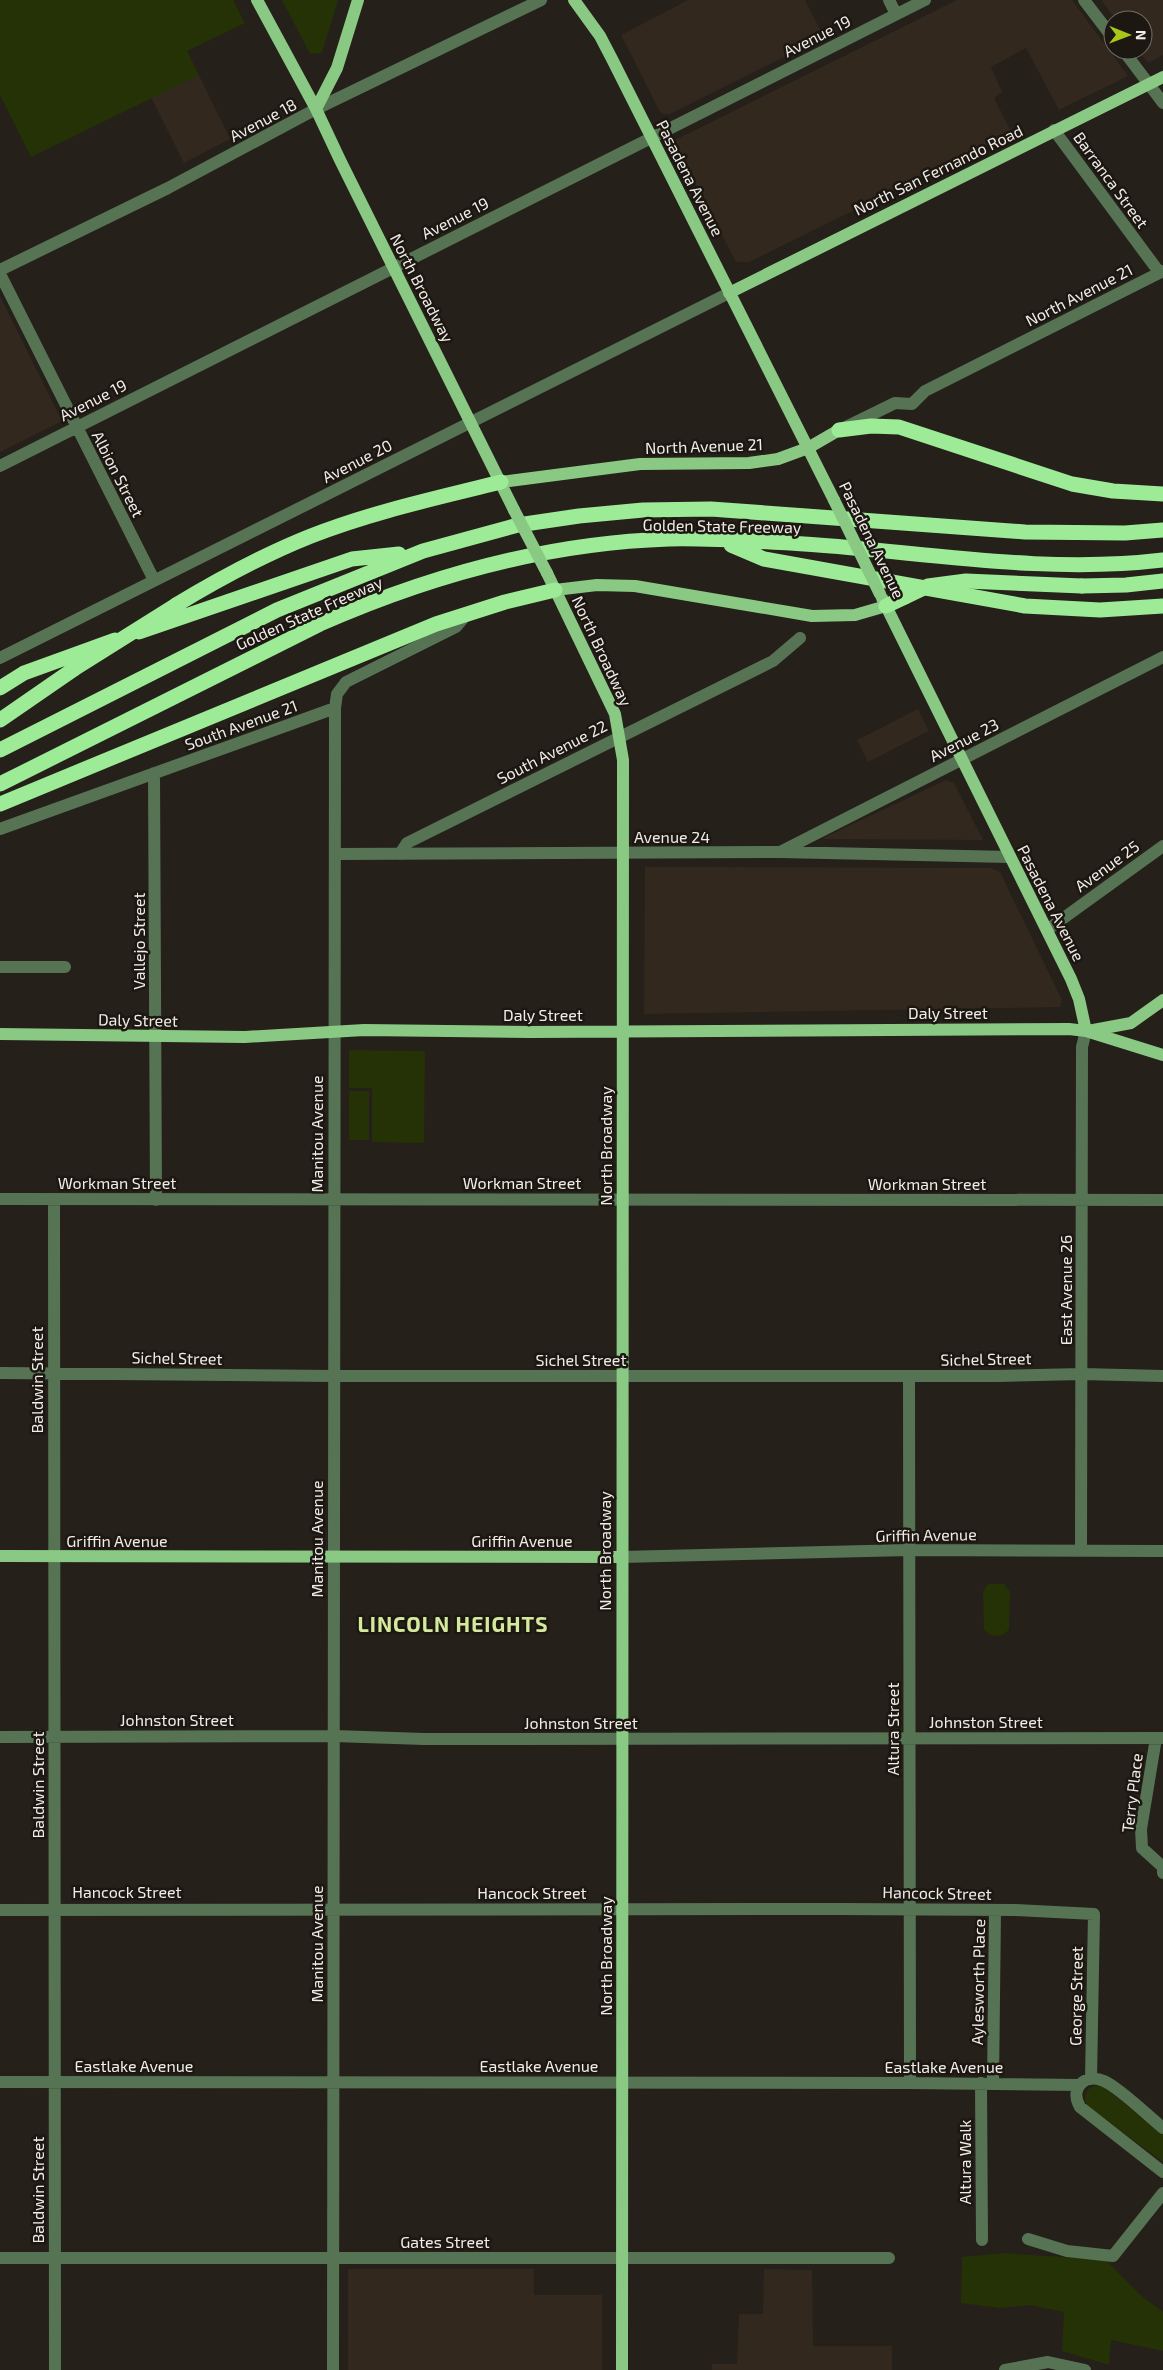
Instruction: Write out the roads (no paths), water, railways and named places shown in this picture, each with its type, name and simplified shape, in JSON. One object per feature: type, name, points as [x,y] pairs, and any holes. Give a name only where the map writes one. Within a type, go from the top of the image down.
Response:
[{"type":"highway","points":[[839,430],[871,426],[899,427],[1072,484],[1113,491],[1163,494]]},
{"type":"highway","points":[[0,720],[74,669],[223,576],[312,535],[353,521],[501,482]]},
{"type":"highway","name":"Golden State Freeway","points":[[0,750],[277,610],[422,551],[518,525],[579,516],[643,510],[711,509],[1026,532],[1125,533],[1163,530]]},
{"type":"highway","points":[[1125,533],[1163,523]]},
{"type":"highway","name":"Golden State Freeway","points":[[0,784],[320,624],[367,603],[439,578],[494,563],[567,549],[670,539],[791,543],[1012,563],[1092,565],[1163,560]]},
{"type":"highway","points":[[720,540],[764,559],[1025,606],[1100,610],[1163,606]]},
{"type":"highway","points":[[0,688],[24,674],[68,656],[352,559],[422,551]]},
{"type":"highway","points":[[883,600],[905,597],[928,586],[966,581],[1082,586],[1126,585],[1163,581]]},
{"type":"highway","points":[[0,804],[418,632],[505,602],[556,590]]},
{"type":"main road","name":"North Broadway","points":[[257,0],[316,109],[514,510],[556,590],[615,714],[620,736],[623,760],[621,1558],[622,2370]]},
{"type":"main road","points":[[316,109],[337,68],[358,0]]},
{"type":"main road","name":"Pasadena Avenue","points":[[574,0],[600,36],[834,500],[961,760],[1047,930],[1078,996],[1086,1031]]},
{"type":"main road","name":"North San Fernando Road","points":[[729,294],[1163,77]]},
{"type":"main road","name":"North Avenue 21","points":[[501,482],[640,464],[749,463],[778,459],[808,448],[839,430]]},
{"type":"main road","points":[[556,590],[597,585],[635,586],[812,616],[855,615],[883,600]]},
{"type":"main road","points":[[1086,1031],[1130,1023],[1163,1000]]},
{"type":"main road","name":"Daly Street","points":[[0,1034],[245,1037],[333,1031],[877,1029],[1069,1029],[1086,1031]]},
{"type":"main road","points":[[1086,1031],[1163,1055]]},
{"type":"main road","name":"Griffin Avenue","points":[[0,1556],[621,1558]]},
{"type":"street","name":"Avenue 18","points":[[0,270],[168,188],[316,109],[541,0]]},
{"type":"street","points":[[889,0],[896,14]]},
{"type":"street","name":"Avenue 19","points":[[0,466],[925,0]]},
{"type":"street","points":[[1084,0],[1103,25]]},
{"type":"street","points":[[1130,60],[1163,103]]},
{"type":"street","name":"Barranca Street","points":[[1054,130],[1161,272]]},
{"type":"street","name":"North Avenue 21","points":[[839,430],[895,403],[912,404],[925,391],[1161,272]]},
{"type":"street","name":"Albion Street","points":[[0,274],[154,580]]},
{"type":"street","name":"Avenue 20","points":[[0,658],[729,294]]},
{"type":"street","points":[[335,708],[337,694],[346,682],[456,627],[466,615]]},
{"type":"street","name":"South Avenue 22","points":[[400,854],[407,843],[773,661],[800,638]]},
{"type":"street","name":"Avenue 23","points":[[780,852],[1163,657]]},
{"type":"street","name":"South Avenue 21","points":[[0,829],[335,708]]},
{"type":"street","name":"Manitou Avenue","points":[[333,2370],[333,1031],[335,708]]},
{"type":"street","name":"Vallejo Street","points":[[154,773],[156,1200]]},
{"type":"street","name":"Avenue 25","points":[[1047,930],[1163,846]]},
{"type":"street","name":"Avenue 24","points":[[335,854],[780,852],[1010,857]]},
{"type":"street","points":[[0,967],[65,967]]},
{"type":"street","name":"East Avenue 26","points":[[1081,1550],[1082,1047],[1086,1031]]},
{"type":"street","name":"Workman Street","points":[[0,1198],[54,1200],[1163,1200]]},
{"type":"street","name":"Baldwin Street","points":[[54,1200],[55,2370]]},
{"type":"street","name":"Sichel Street","points":[[0,1373],[333,1376],[909,1376],[1082,1374],[1163,1376]]},
{"type":"street","name":"Altura Street","points":[[909,1376],[910,2083]]},
{"type":"street","name":"Griffin Avenue","points":[[621,1558],[909,1550],[1163,1551]]},
{"type":"street","name":"Johnston Street","points":[[0,1736],[334,1736],[424,1739],[1159,1738]]},
{"type":"street","name":"Terry Place","points":[[1159,1738],[1141,1829],[1142,1848],[1163,1868],[1163,1873]]},
{"type":"street","name":"Hancock Street","points":[[0,1910],[910,1909],[1094,1914]]},
{"type":"street","name":"Aylesworth Place","points":[[987,2083],[995,1911]]},
{"type":"street","name":"George Street","points":[[1091,2079],[1094,1914]]},
{"type":"street","points":[[1091,2079],[1106,2082],[1163,2128]]},
{"type":"street","name":"Eastlake Avenue","points":[[0,2082],[987,2083],[1078,2085],[1083,2080],[1091,2079]]},
{"type":"street","name":"Altura Walk","points":[[982,2240],[987,2083]]},
{"type":"street","points":[[1078,2085],[1076,2092],[1080,2107],[1163,2172]]},
{"type":"street","points":[[1028,2239],[1067,2251],[1112,2256],[1163,2193]]},
{"type":"street","name":"Gates Street","points":[[0,2258],[889,2258]]},
{"type":"street","points":[[1005,2370],[1048,2362],[1085,2370]]},
{"type":"district","name":"LINCOLN HEIGHTS","points":[[453,1625]]}]
